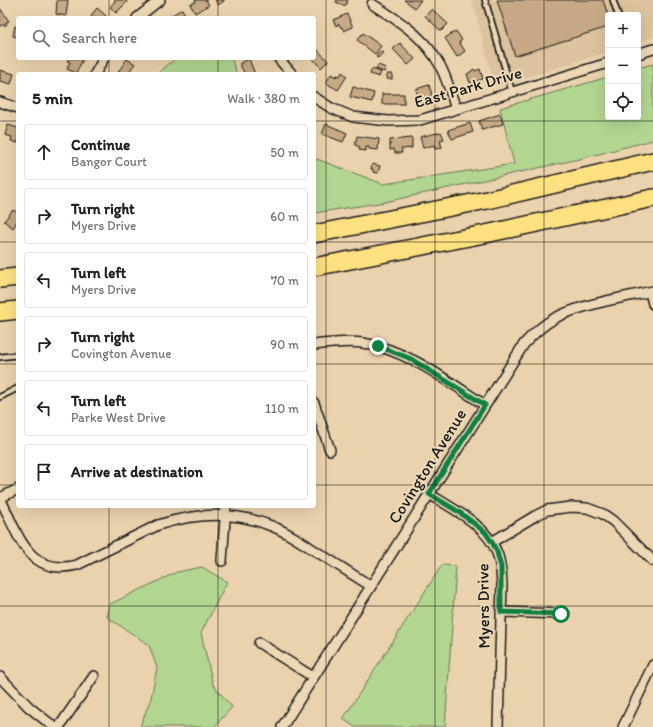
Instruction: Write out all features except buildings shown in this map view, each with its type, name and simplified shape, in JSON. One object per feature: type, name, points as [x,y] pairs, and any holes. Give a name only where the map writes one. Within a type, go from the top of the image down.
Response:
[{"type":"highway","points":[[560,183],[653,154]]},
{"type":"highway","points":[[316,234],[560,183],[653,161]]},
{"type":"highway","points":[[566,216],[653,195]]},
{"type":"highway","points":[[316,267],[653,198]]},
{"type":"highway","points":[[0,279],[16,277]]},
{"type":"highway","points":[[0,312],[16,310]]},
{"type":"street","points":[[139,16],[160,0]]},
{"type":"street","points":[[372,4],[398,20],[416,34],[436,58],[446,77],[456,109]]},
{"type":"street","points":[[641,53],[653,49]]},
{"type":"street","points":[[96,72],[103,60]]},
{"type":"street","points":[[280,60],[290,72]]},
{"type":"street","name":"East Park Drive","points":[[316,98],[331,108],[353,117],[388,121],[420,120],[605,64]]},
{"type":"street","points":[[0,102],[16,107]]},
{"type":"street","points":[[651,291],[653,304]]},
{"type":"street","name":"Covington Avenue","points":[[282,727],[524,344],[542,326],[554,318],[569,312],[651,291]]},
{"type":"street","points":[[316,345],[345,342],[362,343],[393,351],[409,358],[485,405]]},
{"type":"street","points":[[316,409],[330,450]]},
{"type":"street","points":[[16,490],[0,498],[29,553],[38,561],[54,567],[66,568],[77,565],[158,524],[186,517],[225,511],[266,524],[282,531],[371,586]]},
{"type":"street","name":"Myers Drive","points":[[429,494],[459,512],[485,532],[497,552],[501,567],[498,727]]},
{"type":"street","points":[[492,542],[535,516],[548,510],[570,507],[587,508],[603,514],[613,521],[653,561]]},
{"type":"street","points":[[222,561],[225,511]]},
{"type":"street","points":[[501,612],[561,614]]},
{"type":"street","points":[[259,643],[313,678]]},
{"type":"street","points":[[623,727],[653,665]]},
{"type":"street","points":[[59,727],[94,676]]},
{"type":"street","points":[[0,678],[29,707],[54,727]]},
{"type":"lane","points":[[485,0],[512,92]]},
{"type":"lane","points":[[613,0],[617,12]]},
{"type":"lane","points":[[0,357],[16,355]]},
{"type":"lane","points":[[0,397],[16,389]]},
{"type":"shaded area","points":[[472,0],[653,0],[653,38],[641,41],[641,12],[605,12],[605,53],[495,87]]},
{"type":"green space","points":[[174,60],[232,60],[236,72],[159,72]]},
{"type":"green space","points":[[653,64],[653,140],[579,159],[385,202],[316,213],[316,159],[383,184],[514,164],[500,108],[605,78],[605,120],[641,120],[641,67]]},
{"type":"green space","points":[[442,565],[456,566],[445,727],[355,727],[343,719]]},
{"type":"green space","points":[[202,567],[227,582],[201,633],[213,685],[232,707],[214,727],[140,727],[151,698],[157,668],[149,645],[107,617],[110,604],[177,572]]},
{"type":"route","points":[[378,346],[409,358],[485,405],[429,494],[459,512],[485,532],[492,542],[497,552],[501,567],[501,612],[561,614]]}]
